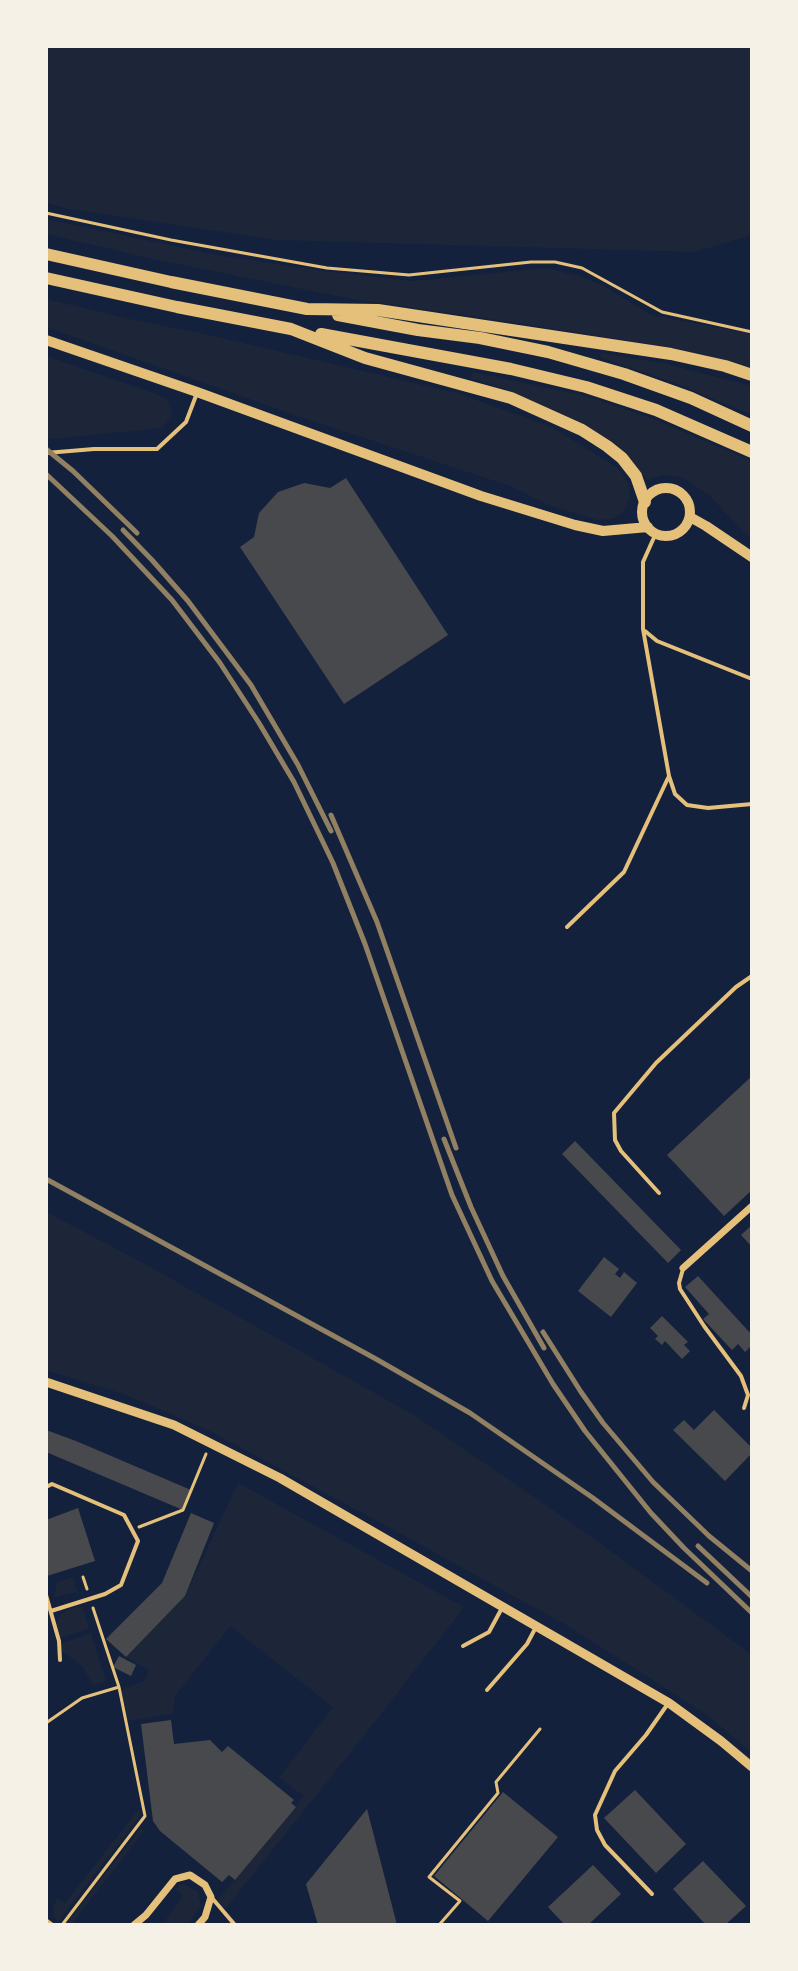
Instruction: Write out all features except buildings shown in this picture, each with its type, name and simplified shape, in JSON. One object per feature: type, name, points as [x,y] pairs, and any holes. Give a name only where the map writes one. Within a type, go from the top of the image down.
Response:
[{"type":"highway","points":[[46,254],[307,309],[548,352],[691,398],[752,426]]},
{"type":"highway","points":[[46,278],[177,307],[511,369],[586,387],[656,410],[752,452]]},
{"type":"highway","points":[[307,309],[378,310],[671,354],[752,375]]},
{"type":"highway","points":[[291,329],[365,358],[511,398],[582,430],[622,458],[636,476],[645,502]]},
{"type":"main road","points":[[46,340],[470,492],[575,525],[603,531],[652,530],[663,536],[677,533],[690,517],[688,502],[677,491],[662,488],[645,502],[643,515],[652,530]]},
{"type":"main road","points":[[690,517],[752,557]]},
{"type":"street","points":[[683,1268],[752,1206]]},
{"type":"street","points":[[46,1382],[174,1425],[280,1478],[669,1703],[752,1767]]},
{"type":"street","points":[[134,1925],[175,1879],[190,1875],[205,1885],[211,1897],[205,1917],[198,1925]]},
{"type":"lane","points":[[46,453],[157,449],[186,422],[197,392]]},
{"type":"lane","points":[[652,530],[643,562],[643,629],[669,776],[675,794],[687,805],[708,808],[752,804]]},
{"type":"lane","points":[[643,629],[657,641],[752,679]]},
{"type":"lane","points":[[567,927],[624,872],[669,776]]},
{"type":"lane","points":[[659,1193],[621,1151],[615,1140],[614,1113],[656,1063],[736,987],[752,976]]},
{"type":"lane","points":[[683,1268],[680,1289],[741,1376],[748,1395],[744,1408]]},
{"type":"lane","points":[[46,1487],[52,1484],[124,1515],[138,1541],[121,1585],[105,1594],[51,1611]]},
{"type":"lane","points":[[46,1595],[59,1641],[60,1660]]},
{"type":"lane","points":[[463,1646],[489,1632],[503,1606]]},
{"type":"lane","points":[[487,1690],[527,1644],[537,1625]]},
{"type":"lane","points":[[652,1894],[605,1845],[597,1830],[595,1815],[615,1771],[669,1703]]},
{"type":"lane","points":[[211,1897],[235,1925]]},
{"type":"path","points":[[46,213],[171,240],[327,268],[409,275],[555,262],[582,268],[662,312],[752,332]]},
{"type":"path","points":[[132,1530],[183,1510],[210,1443]]},
{"type":"path","points":[[62,1925],[145,1816],[119,1687],[83,1577]]},
{"type":"path","points":[[46,1723],[82,1698],[119,1687]]},
{"type":"path","points":[[439,1925],[460,1901],[429,1877],[498,1793],[496,1782],[540,1729]]},
{"type":"shaded area","points":[[46,46],[752,46],[752,235],[694,252],[277,240],[46,203]]},
{"type":"shaded area","points":[[46,219],[222,256],[411,281],[546,268],[602,285],[651,315],[752,334],[752,368],[641,343],[352,299],[153,259],[46,234]]},
{"type":"shaded area","points":[[46,299],[457,393],[552,427],[616,467],[629,485],[630,497],[624,511],[613,519],[597,520],[549,505],[510,486],[295,415],[46,327]]},
{"type":"shaded area","points":[[601,353],[663,363],[752,386],[752,415],[675,383],[602,358]]},
{"type":"shaded area","points":[[46,356],[156,394],[168,400],[172,416],[162,428],[50,439],[46,436]]},
{"type":"shaded area","points":[[472,372],[582,395],[651,418],[752,461],[752,541],[709,495],[681,477],[662,475],[647,480],[629,458],[574,421],[504,389],[470,378]]},
{"type":"shaded area","points":[[46,1212],[414,1415],[582,1530],[752,1655],[752,1753],[707,1715],[568,1626],[390,1528],[208,1430],[126,1395],[46,1370]]},
{"type":"shaded area","points":[[238,1483],[464,1607],[226,1908],[216,1902],[304,1796],[279,1778],[333,1707],[230,1626],[175,1696],[173,1714],[126,1721],[120,1690],[144,1681],[149,1670],[126,1657],[185,1596]]},
{"type":"shaded area","points":[[73,1577],[77,1592],[54,1597],[57,1582]]},
{"type":"shaded area","points":[[82,1606],[89,1629],[60,1638],[57,1625],[60,1615]]},
{"type":"shaded area","points":[[91,1633],[106,1681],[93,1685],[82,1666],[62,1651],[60,1644]]},
{"type":"shaded area","points":[[138,1810],[138,1819],[58,1922],[53,1908],[57,1898],[65,1903]]},
{"type":"shaded area","points":[[141,1828],[144,1831],[74,1921],[78,1925],[65,1925]]},
{"type":"shaded area","points":[[184,1884],[198,1892],[201,1906],[187,1925],[162,1925],[183,1896],[176,1889]]},
{"type":"railway","points":[[46,449],[137,533]]},
{"type":"railway","points":[[46,474],[112,536],[172,600],[220,663],[259,723],[294,782],[333,863],[365,944],[452,1195],[492,1281],[553,1384],[585,1431],[651,1513],[752,1613]]},
{"type":"railway","points":[[123,530],[188,601],[251,685],[298,765],[331,831]]},
{"type":"railway","points":[[331,815],[377,922],[456,1148]]},
{"type":"railway","points":[[444,1139],[503,1276],[544,1348]]},
{"type":"railway","points":[[46,1179],[470,1413],[593,1498],[707,1583]]},
{"type":"railway","points":[[543,1332],[603,1423],[653,1482],[709,1536],[752,1571]]},
{"type":"railway","points":[[698,1546],[752,1597]]}]
